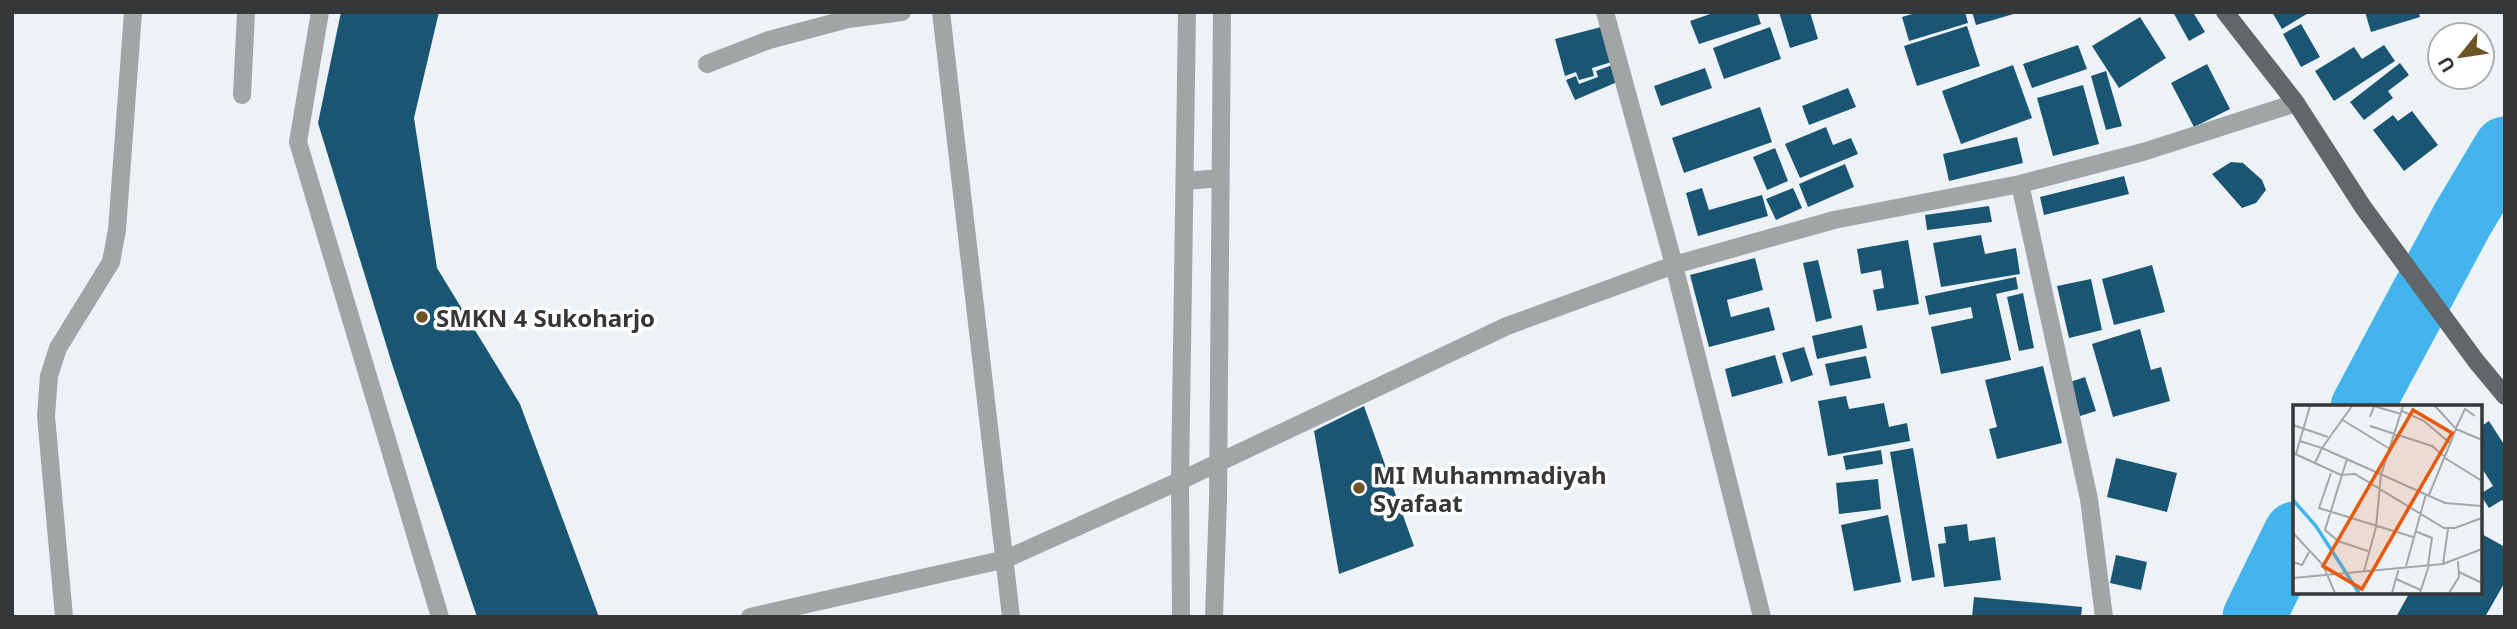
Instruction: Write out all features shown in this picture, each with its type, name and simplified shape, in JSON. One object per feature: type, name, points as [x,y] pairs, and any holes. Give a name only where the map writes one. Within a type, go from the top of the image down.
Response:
[{"type":"main road","points":[[2225,12],[2296,103],[2363,207],[2476,361],[2505,396]]},
{"type":"street","points":[[64,617],[46,416],[49,376],[58,348],[111,262],[117,230],[133,12]]},
{"type":"street","points":[[242,95],[246,12]]},
{"type":"street","points":[[320,12],[298,142],[440,617]]},
{"type":"street","points":[[707,64],[783,36],[848,19],[902,12]]},
{"type":"street","points":[[941,12],[1012,617]]},
{"type":"street","points":[[1181,617],[1189,181],[1188,12]]},
{"type":"street","points":[[1214,617],[1217,178],[1222,12]]},
{"type":"street","points":[[1605,12],[1674,265],[1762,617]]},
{"type":"street","points":[[750,617],[1006,559],[1214,465],[1507,326],[1674,265],[1834,220],[2020,184],[2143,152],[2296,103]]},
{"type":"street","points":[[1189,181],[1217,178]]},
{"type":"street","points":[[2020,184],[2089,499],[2104,617]]},
{"type":"building","name":"SMKN 4 Sukoharjo","points":[[341,12],[439,12],[414,118],[437,268],[520,404],[599,617],[477,617],[393,367],[318,123]]},
{"type":"building","points":[[1716,12],[1757,12],[1761,24],[1699,44],[1690,21]]},
{"type":"building","points":[[1779,12],[1810,12],[1818,39],[1790,48]]},
{"type":"building","points":[[1919,12],[1965,12],[1968,23],[1909,41],[1902,17]]},
{"type":"building","points":[[1972,12],[2017,12],[2017,13],[1976,25]]},
{"type":"building","points":[[2173,12],[2193,12],[2205,32],[2189,41]]},
{"type":"building","points":[[2272,12],[2310,12],[2282,29]]},
{"type":"building","points":[[2365,12],[2419,12],[2420,17],[2371,32]]},
{"type":"building","points":[[2140,17],[2166,58],[2119,88],[2092,46]]},
{"type":"building","points":[[2301,24],[2320,57],[2301,67],[2283,34]]},
{"type":"building","points":[[1605,26],[1615,61],[1592,68],[1594,76],[1579,80],[1576,72],[1565,76],[1555,39]]},
{"type":"building","points":[[1967,26],[1980,66],[1917,86],[1904,46]]},
{"type":"building","points":[[1770,27],[1781,59],[1724,79],[1713,48]]},
{"type":"building","points":[[2078,45],[2087,69],[2032,88],[2023,64]]},
{"type":"building","points":[[2384,45],[2395,61],[2334,101],[2315,71],[2354,47],[2362,59]]},
{"type":"building","points":[[2400,63],[2409,75],[2388,91],[2393,98],[2364,120],[2350,102]]},
{"type":"building","points":[[1615,64],[1622,80],[1575,100],[1566,80],[1576,76],[1579,84],[1598,77],[1596,71]]},
{"type":"building","points":[[2207,64],[2230,109],[2194,127],[2171,83]]},
{"type":"building","points":[[2013,65],[2032,118],[1961,144],[1942,91]]},
{"type":"building","points":[[1705,68],[1712,88],[1661,106],[1654,86]]},
{"type":"building","points":[[2106,71],[2122,126],[2106,130],[2091,76]]},
{"type":"building","points":[[2083,85],[2099,144],[2053,156],[2037,98]]},
{"type":"building","points":[[1848,88],[1856,107],[1809,125],[1802,106]]},
{"type":"building","points":[[1760,107],[1772,142],[1684,173],[1672,138]]},
{"type":"building","points":[[2412,111],[2438,145],[2404,171],[2373,130],[2393,115],[2398,121]]},
{"type":"building","points":[[1826,127],[1833,145],[1851,138],[1858,154],[1800,178],[1785,144]]},
{"type":"building","points":[[2017,137],[2023,163],[1949,181],[1943,154]]},
{"type":"building","points":[[1775,148],[1788,181],[1767,190],[1753,157]]},
{"type":"building","points":[[2231,162],[2243,163],[2262,180],[2266,190],[2256,203],[2242,208],[2212,174]]},
{"type":"building","points":[[1845,164],[1854,187],[1808,207],[1799,184]]},
{"type":"building","points":[[2124,176],[2129,194],[2044,215],[2040,197]]},
{"type":"building","points":[[1702,188],[1709,210],[1762,195],[1768,216],[1698,236],[1686,193]]},
{"type":"building","points":[[1793,188],[1802,208],[1776,220],[1766,199]]},
{"type":"building","points":[[1989,206],[1992,222],[1927,230],[1925,215]]},
{"type":"building","points":[[1981,235],[1985,254],[2016,248],[2020,274],[1941,287],[1933,243]]},
{"type":"building","points":[[1908,240],[1919,304],[1877,311],[1873,290],[1884,288],[1881,270],[1861,274],[1857,249]]},
{"type":"building","points":[[1755,258],[1763,290],[1727,300],[1731,317],[1769,307],[1775,330],[1709,347],[1690,275]]},
{"type":"building","points":[[1818,260],[1832,318],[1816,322],[1803,263]]},
{"type":"building","points":[[2152,265],[2165,312],[2114,325],[2102,279]]},
{"type":"building","points":[[2016,277],[2018,289],[1996,294],[2011,360],[1941,374],[1931,327],[1973,318],[1971,307],[1929,315],[1925,296]]},
{"type":"building","points":[[2091,279],[2102,330],[2069,338],[2057,286]]},
{"type":"building","points":[[2023,293],[2034,348],[2019,351],[2007,297]]},
{"type":"building","points":[[1862,325],[1867,348],[1817,359],[1812,336]]},
{"type":"building","points":[[2140,329],[2151,370],[2161,367],[2170,401],[2113,417],[2092,344]]},
{"type":"building","points":[[1804,347],[1813,375],[1791,382],[1782,353]]},
{"type":"building","points":[[1775,355],[1783,383],[1732,397],[1725,369]]},
{"type":"building","points":[[1866,356],[1871,378],[1830,386],[1825,364]]},
{"type":"building","points":[[2043,366],[2062,443],[1997,459],[1989,429],[1997,427],[1985,380]]},
{"type":"building","points":[[2085,377],[2096,411],[2080,416],[2070,382]]},
{"type":"building","points":[[1846,396],[1849,409],[1884,403],[1889,427],[1907,423],[1910,441],[1828,456],[1818,401]]},
{"type":"building","name":"MI Muhammadiyah Syafaat","points":[[1364,406],[1414,546],[1339,574],[1314,431]]},
{"type":"building","points":[[2489,421],[2505,446],[2505,504],[2502,500],[2489,508],[2482,497],[2482,493],[2493,486],[2482,468],[2482,426]]},
{"type":"building","points":[[1913,448],[1935,577],[1912,581],[1890,452]]},
{"type":"building","points":[[1881,450],[1883,464],[1846,470],[1843,456]]},
{"type":"building","points":[[2116,458],[2177,473],[2167,512],[2107,497]]},
{"type":"building","points":[[1878,479],[1881,509],[1839,514],[1836,483]]},
{"type":"building","points":[[1888,515],[1901,582],[1854,591],[1841,525]]},
{"type":"building","points":[[1967,524],[1969,541],[1995,537],[2001,580],[1944,587],[1938,544],[1946,543],[1944,527]]},
{"type":"building","points":[[2482,534],[2505,547],[2505,582],[2485,617],[2396,617],[2409,594],[2482,594]]},
{"type":"building","points":[[2116,555],[2147,562],[2141,590],[2110,583]]},
{"type":"building","points":[[1974,597],[2082,607],[2081,617],[1972,617]]},
{"type":"waterway","points":[[2363,405],[2462,220],[2505,148]]},
{"type":"waterway","points":[[2254,617],[2293,537]]},
{"type":"place","name":"SMKN 4 Sukoharjo","points":[[422,317]]},
{"type":"place","name":"MI Muhammadiyah Syafaat","points":[[1359,488]]}]
